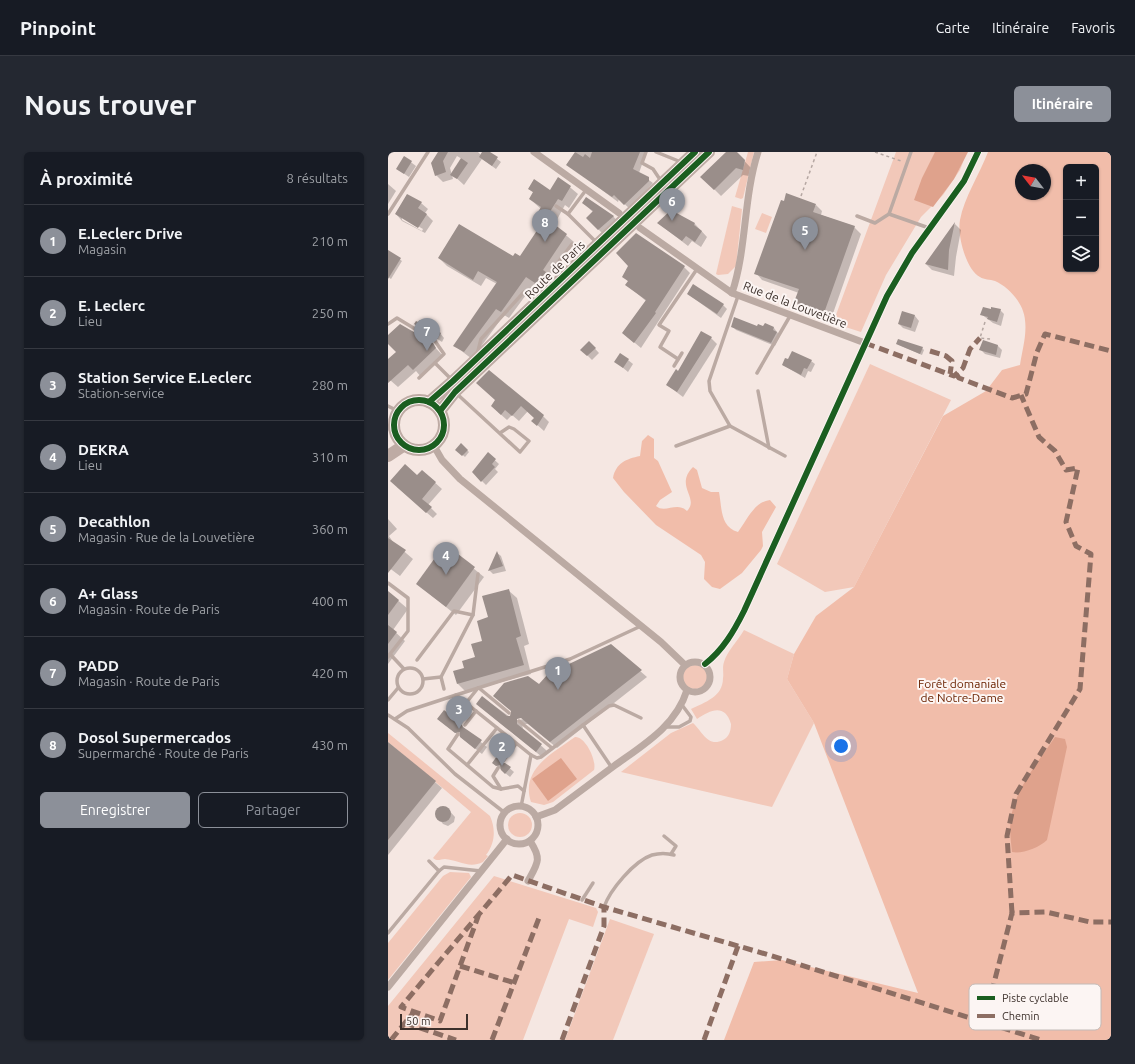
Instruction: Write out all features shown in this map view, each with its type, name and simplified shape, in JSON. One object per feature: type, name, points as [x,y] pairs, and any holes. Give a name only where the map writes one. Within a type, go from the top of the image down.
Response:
[{"type":"main road","name":"Route de Paris","points":[[440,411],[454,387],[476,359],[695,152]]},
{"type":"main road","name":"Route de Paris","points":[[429,402],[454,387],[709,152]]},
{"type":"main road","points":[[388,443],[394,432],[393,408],[403,406],[415,400],[429,402],[440,411],[444,426],[443,434],[434,446],[419,451],[403,446],[394,432]]},
{"type":"main road","points":[[388,456],[403,446]]},
{"type":"street","points":[[534,152],[619,213]]},
{"type":"street","points":[[735,294],[739,272],[746,205],[753,168],[758,152]]},
{"type":"street","points":[[705,664],[726,642],[744,611],[894,282],[929,228],[964,181],[978,152]]},
{"type":"street","name":"Rue de la Louvetière","points":[[640,228],[735,294],[865,343]]},
{"type":"street","points":[[434,446],[442,460],[460,479],[641,626],[677,656],[685,665]]},
{"type":"street","points":[[697,661],[705,664],[711,673],[710,684],[702,691],[697,693],[683,687],[680,673],[685,665],[697,661]]},
{"type":"street","points":[[536,817],[555,810],[664,727],[682,704],[687,690]]},
{"type":"street","points":[[521,806],[533,812],[536,817],[537,830],[530,841],[518,844],[507,840],[501,827],[505,813],[510,809],[521,806]]},
{"type":"street","points":[[388,987],[507,840]]},
{"type":"street","points":[[528,881],[538,860],[538,852],[530,841]]},
{"type":"lane","points":[[388,214],[428,152]]},
{"type":"lane","points":[[646,152],[642,163],[653,169],[662,183]]},
{"type":"lane","points":[[656,152],[684,163]]},
{"type":"lane","points":[[857,216],[875,223],[889,214],[911,152]]},
{"type":"lane","points":[[568,214],[586,190]]},
{"type":"lane","points":[[556,206],[568,214],[598,244]]},
{"type":"lane","points":[[889,214],[929,228]]},
{"type":"lane","points":[[559,281],[554,268],[572,244],[588,253]]},
{"type":"lane","points":[[678,359],[660,347],[669,331],[659,325],[697,269]]},
{"type":"lane","points":[[735,294],[709,381],[710,391],[730,426],[784,456]]},
{"type":"lane","points":[[757,373],[790,316]]},
{"type":"lane","points":[[388,324],[397,318],[434,341],[444,354],[420,378]]},
{"type":"lane","points":[[674,366],[682,353]]},
{"type":"lane","points":[[435,363],[454,387],[500,433],[520,452],[529,442],[514,429],[509,427],[500,433]]},
{"type":"lane","points":[[758,392],[769,448]]},
{"type":"lane","points":[[676,446],[730,426]]},
{"type":"lane","points":[[444,689],[441,677],[473,615],[478,574]]},
{"type":"lane","points":[[388,583],[408,598],[408,631],[389,656],[404,669]]},
{"type":"lane","points":[[417,660],[454,611],[473,615]]},
{"type":"lane","points":[[395,719],[408,711],[570,659],[641,626]]},
{"type":"lane","points":[[411,668],[417,670],[423,679],[421,688],[414,694],[405,694],[398,688],[397,677],[404,669],[411,668]]},
{"type":"lane","points":[[423,679],[441,677]]},
{"type":"lane","points":[[388,700],[398,688]]},
{"type":"lane","points":[[466,703],[479,688]]},
{"type":"lane","points":[[479,688],[509,713]]},
{"type":"lane","points":[[456,695],[516,744],[537,758],[541,757],[609,706],[614,705],[640,718]]},
{"type":"lane","points":[[664,727],[679,727],[690,721],[691,717],[682,704]]},
{"type":"lane","points":[[465,726],[476,711]]},
{"type":"lane","points":[[388,715],[408,728],[455,774],[505,813]]},
{"type":"lane","points":[[519,720],[552,748]]},
{"type":"lane","points":[[583,725],[612,768]]},
{"type":"lane","points":[[467,765],[497,728]]},
{"type":"lane","points":[[458,734],[448,749],[493,787],[501,789],[518,786],[524,791]]},
{"type":"lane","points":[[502,761],[516,744]]},
{"type":"lane","points":[[521,806],[531,755]]},
{"type":"lane","points":[[498,768],[493,776],[501,789]]},
{"type":"lane","points":[[604,907],[614,889],[635,865],[652,855],[672,854],[676,846],[664,836]]},
{"type":"lane","points":[[429,861],[439,871]]},
{"type":"lane","points":[[388,933],[439,871],[444,867],[482,871]]},
{"type":"lane","points":[[582,900],[593,883]]},
{"type":"path","points":[[801,196],[817,152]]},
{"type":"path","points":[[875,152],[907,163]]},
{"type":"path","points":[[985,322],[980,338],[990,339]]},
{"type":"shaded area","points":[[748,152],[754,152],[743,198],[741,199],[735,197]]},
{"type":"shaded area","points":[[896,152],[967,152],[960,170],[943,195],[921,217],[886,275],[861,332],[833,323]]},
{"type":"shaded area","points":[[935,152],[968,152],[954,179],[933,207],[914,200],[922,178]]},
{"type":"shaded area","points":[[732,206],[742,209],[736,266],[728,274],[718,275],[716,274]]},
{"type":"shaded area","points":[[762,213],[772,217],[766,233],[755,229]]},
{"type":"shaded area","points":[[870,364],[951,400],[854,587],[825,592],[777,564]]},
{"type":"shaded area","points":[[744,630],[794,654],[787,679],[814,723],[772,807],[621,772],[671,733],[693,723],[706,738],[713,742],[718,742],[727,737],[731,724],[725,713],[717,710],[712,711],[697,719],[691,709],[712,698],[720,690],[725,658]]},
{"type":"shaded area","points":[[695,665],[704,668],[707,677],[704,686],[695,689],[686,686],[683,677],[686,668]]},
{"type":"shaded area","points":[[388,733],[490,816],[494,836],[486,855],[488,856],[483,862],[473,865],[433,858],[471,812],[388,742]]},
{"type":"shaded area","points":[[575,737],[583,740],[589,749],[594,760],[594,770],[553,802],[544,805],[531,802],[529,790],[530,780],[534,771],[549,756]]},
{"type":"shaded area","points":[[1055,737],[1065,739],[1067,747],[1047,840],[1040,846],[1030,850],[1012,852],[1010,822],[1017,796],[1028,776]]},
{"type":"shaded area","points":[[561,758],[577,779],[548,801],[532,779]]},
{"type":"shaded area","points":[[520,813],[525,814],[531,820],[531,830],[525,836],[520,837],[515,836],[509,830],[508,825],[509,820],[515,814]]},
{"type":"shaded area","points":[[450,872],[469,873],[471,877],[388,980],[388,943],[443,876]]},
{"type":"shaded area","points":[[494,876],[596,908],[598,912],[593,927],[569,919],[523,1040],[388,1040],[388,1006]]},
{"type":"shaded area","points":[[610,919],[654,934],[613,1040],[565,1040]]},
{"type":"green space","name":"Forêt domaniale de Notre-Dame","points":[[988,152],[1111,152],[1111,1040],[724,1040],[754,962],[782,960],[918,993],[814,723],[787,679],[794,654],[816,616],[854,587],[943,416],[986,391],[1002,370],[1020,365],[1025,331],[1025,320],[1022,308],[1015,297],[1005,287],[995,281],[982,278],[975,273],[971,267],[961,243],[959,226],[962,212]]},
{"type":"green space","points":[[648,435],[654,439],[654,458],[658,461],[672,492],[660,500],[656,506],[663,509],[679,507],[687,511],[691,501],[686,486],[686,480],[693,467],[697,470],[702,488],[711,492],[719,492],[723,516],[728,526],[732,530],[738,532],[751,512],[764,501],[770,500],[776,507],[762,532],[763,546],[761,550],[742,573],[720,589],[712,587],[704,579],[705,562],[701,555],[656,525],[624,492],[613,478],[614,473],[622,462],[640,456],[642,441]]},
{"type":"building","points":[[438,152],[448,152],[443,161],[446,172],[435,176],[431,163]]},
{"type":"building","points":[[482,152],[490,152],[498,157],[492,166],[479,157]]},
{"type":"building","points":[[575,152],[583,157],[585,154],[590,158],[592,152],[640,152],[633,169],[649,177],[649,181],[624,205],[614,195],[612,197],[566,165]]},
{"type":"building","points":[[726,152],[737,152],[745,160],[743,170],[736,168],[714,190],[700,177]]},
{"type":"building","points":[[404,156],[412,161],[404,174],[396,169]]},
{"type":"building","points":[[461,158],[468,163],[457,179],[450,175]]},
{"type":"building","points":[[558,177],[571,186],[562,201],[558,199],[546,218],[567,234],[543,270],[546,272],[538,285],[526,277],[501,312],[496,309],[464,352],[453,346],[497,282],[478,271],[473,280],[438,258],[459,224],[513,256],[515,253],[520,256],[546,217],[538,212],[541,207],[529,199],[533,192],[528,189],[534,179],[550,190]]},
{"type":"building","points":[[786,193],[816,204],[813,212],[855,226],[824,313],[794,302],[799,289],[754,274],[781,200],[784,201]]},
{"type":"building","points":[[407,194],[422,202],[418,208],[427,214],[418,228],[395,214]]},
{"type":"building","points":[[586,197],[614,216],[598,230],[586,218],[593,211],[582,203]]},
{"type":"building","points":[[671,210],[695,223],[694,225],[702,231],[695,242],[686,236],[682,241],[657,223]]},
{"type":"building","points":[[955,222],[949,250],[948,270],[925,264]]},
{"type":"building","points":[[636,233],[685,266],[655,312],[656,313],[634,343],[622,333],[646,300],[625,285],[628,281],[622,277],[628,266],[616,253]]},
{"type":"building","points":[[388,250],[401,258],[388,279]]},
{"type":"building","points":[[693,284],[724,304],[717,314],[687,294]]},
{"type":"building","points":[[983,307],[1001,309],[997,322],[980,315]]},
{"type":"building","points":[[902,311],[915,315],[911,328],[898,324]]},
{"type":"building","points":[[734,317],[757,326],[758,324],[763,326],[765,323],[774,327],[773,330],[777,332],[771,343],[731,327]]},
{"type":"building","points":[[420,320],[441,333],[437,339],[414,324],[416,321],[418,322]]},
{"type":"building","points":[[400,324],[433,343],[436,348],[413,370],[408,365],[388,383],[388,359],[396,352],[388,344],[388,335]]},
{"type":"building","points":[[701,331],[712,337],[677,392],[666,385],[676,369],[678,371]]},
{"type":"building","points":[[898,339],[923,347],[920,354],[896,344]]},
{"type":"building","points":[[983,340],[998,345],[996,355],[979,350]]},
{"type":"building","points":[[589,341],[596,348],[587,356],[580,350]]},
{"type":"building","points":[[792,351],[812,360],[807,369],[804,368],[801,375],[782,365],[785,358],[788,359]]},
{"type":"building","points":[[620,353],[629,359],[623,368],[614,362]]},
{"type":"building","points":[[489,370],[544,415],[537,426],[531,421],[534,418],[521,406],[512,416],[505,410],[501,415],[491,406],[495,400],[476,383]]},
{"type":"building","points":[[461,443],[468,450],[462,456],[455,450]]},
{"type":"building","points":[[488,452],[496,459],[492,464],[495,467],[481,482],[472,472]]},
{"type":"building","points":[[405,464],[417,475],[422,470],[436,482],[422,499],[432,507],[426,513],[390,481]]},
{"type":"building","points":[[388,538],[406,550],[388,573]]},
{"type":"building","points":[[445,544],[475,567],[446,607],[416,584]]},
{"type":"building","points":[[497,551],[503,566],[488,571]]},
{"type":"building","points":[[509,589],[521,636],[516,638],[524,665],[457,684],[453,671],[464,668],[462,661],[475,657],[471,644],[482,641],[477,621],[488,617],[482,596]]},
{"type":"building","points":[[388,591],[399,600],[388,615]]},
{"type":"building","points":[[388,625],[397,632],[388,644]]},
{"type":"building","points":[[611,644],[642,670],[550,742],[521,718],[517,719],[517,724],[542,744],[536,752],[476,704],[482,696],[507,716],[510,716],[511,711],[493,696],[504,683],[528,676],[539,684],[548,674]]},
{"type":"building","points":[[444,710],[463,727],[482,740],[475,749],[460,737],[460,732],[455,733],[437,719]]},
{"type":"building","points":[[388,742],[436,781],[388,840]]},
{"type":"building","points":[[497,756],[501,763],[505,763],[511,767],[505,774],[501,770],[500,765],[496,766],[492,763]]},
{"type":"building","points":[[440,806],[446,806],[451,811],[449,820],[446,822],[440,822],[435,817],[435,811]]},
{"type":"marked path","points":[[956,374],[959,378],[1012,398],[1026,394],[1037,352],[1045,334],[1111,351]]},
{"type":"marked path","points":[[865,343],[954,376],[963,368],[970,349],[980,338]]},
{"type":"marked path","points":[[930,351],[946,356],[952,361],[950,374]]},
{"type":"marked path","points":[[1012,913],[1007,836],[1016,794],[1080,689],[1091,554],[1076,546],[1066,522],[1078,468],[1066,470],[1055,451],[1039,437],[1021,395]]},
{"type":"marked path","points":[[479,914],[512,875],[604,907],[769,955],[969,1018]]},
{"type":"marked path","points":[[562,1040],[604,926],[604,907]]},
{"type":"marked path","points":[[994,984],[1012,913],[1046,912],[1090,922],[1111,922]]},
{"type":"marked path","points":[[479,914],[440,1021],[401,1007],[479,914]]},
{"type":"marked path","points":[[492,1040],[539,918]]},
{"type":"marked path","points":[[704,1040],[738,946]]},
{"type":"marked path","points":[[460,966],[515,983]]},
{"type":"marked path","points":[[391,1040],[414,1012]]},
{"type":"marked path","points":[[405,1023],[456,1040]]},
{"type":"marked path","points":[[1009,1030],[1041,1040]]},
{"type":"cycle path","points":[[429,402],[695,152]]},
{"type":"cycle path","points":[[440,411],[455,392],[709,152]]},
{"type":"cycle path","points":[[705,664],[728,640],[744,611],[887,296],[912,253],[964,181],[978,152]]},
{"type":"cycle path","points":[[414,400],[424,400],[437,407],[444,420],[444,425],[444,430],[437,443],[424,450],[414,450],[405,446],[398,439],[394,430],[394,420],[398,411],[405,404],[414,400]]},
{"type":"place","name":"A+ Glass","points":[[672,221]]},
{"type":"place","name":"Dosol Supermercados","points":[[545,242]]},
{"type":"place","name":"Decathlon","points":[[805,250]]},
{"type":"place","name":"PADD","points":[[427,351]]},
{"type":"place","name":"DEKRA","points":[[446,575]]},
{"type":"place","name":"E.Leclerc Drive","points":[[558,690]]},
{"type":"place","name":"Station Service E.Leclerc","points":[[459,729]]},
{"type":"place","name":"E. Leclerc","points":[[502,766]]}]
